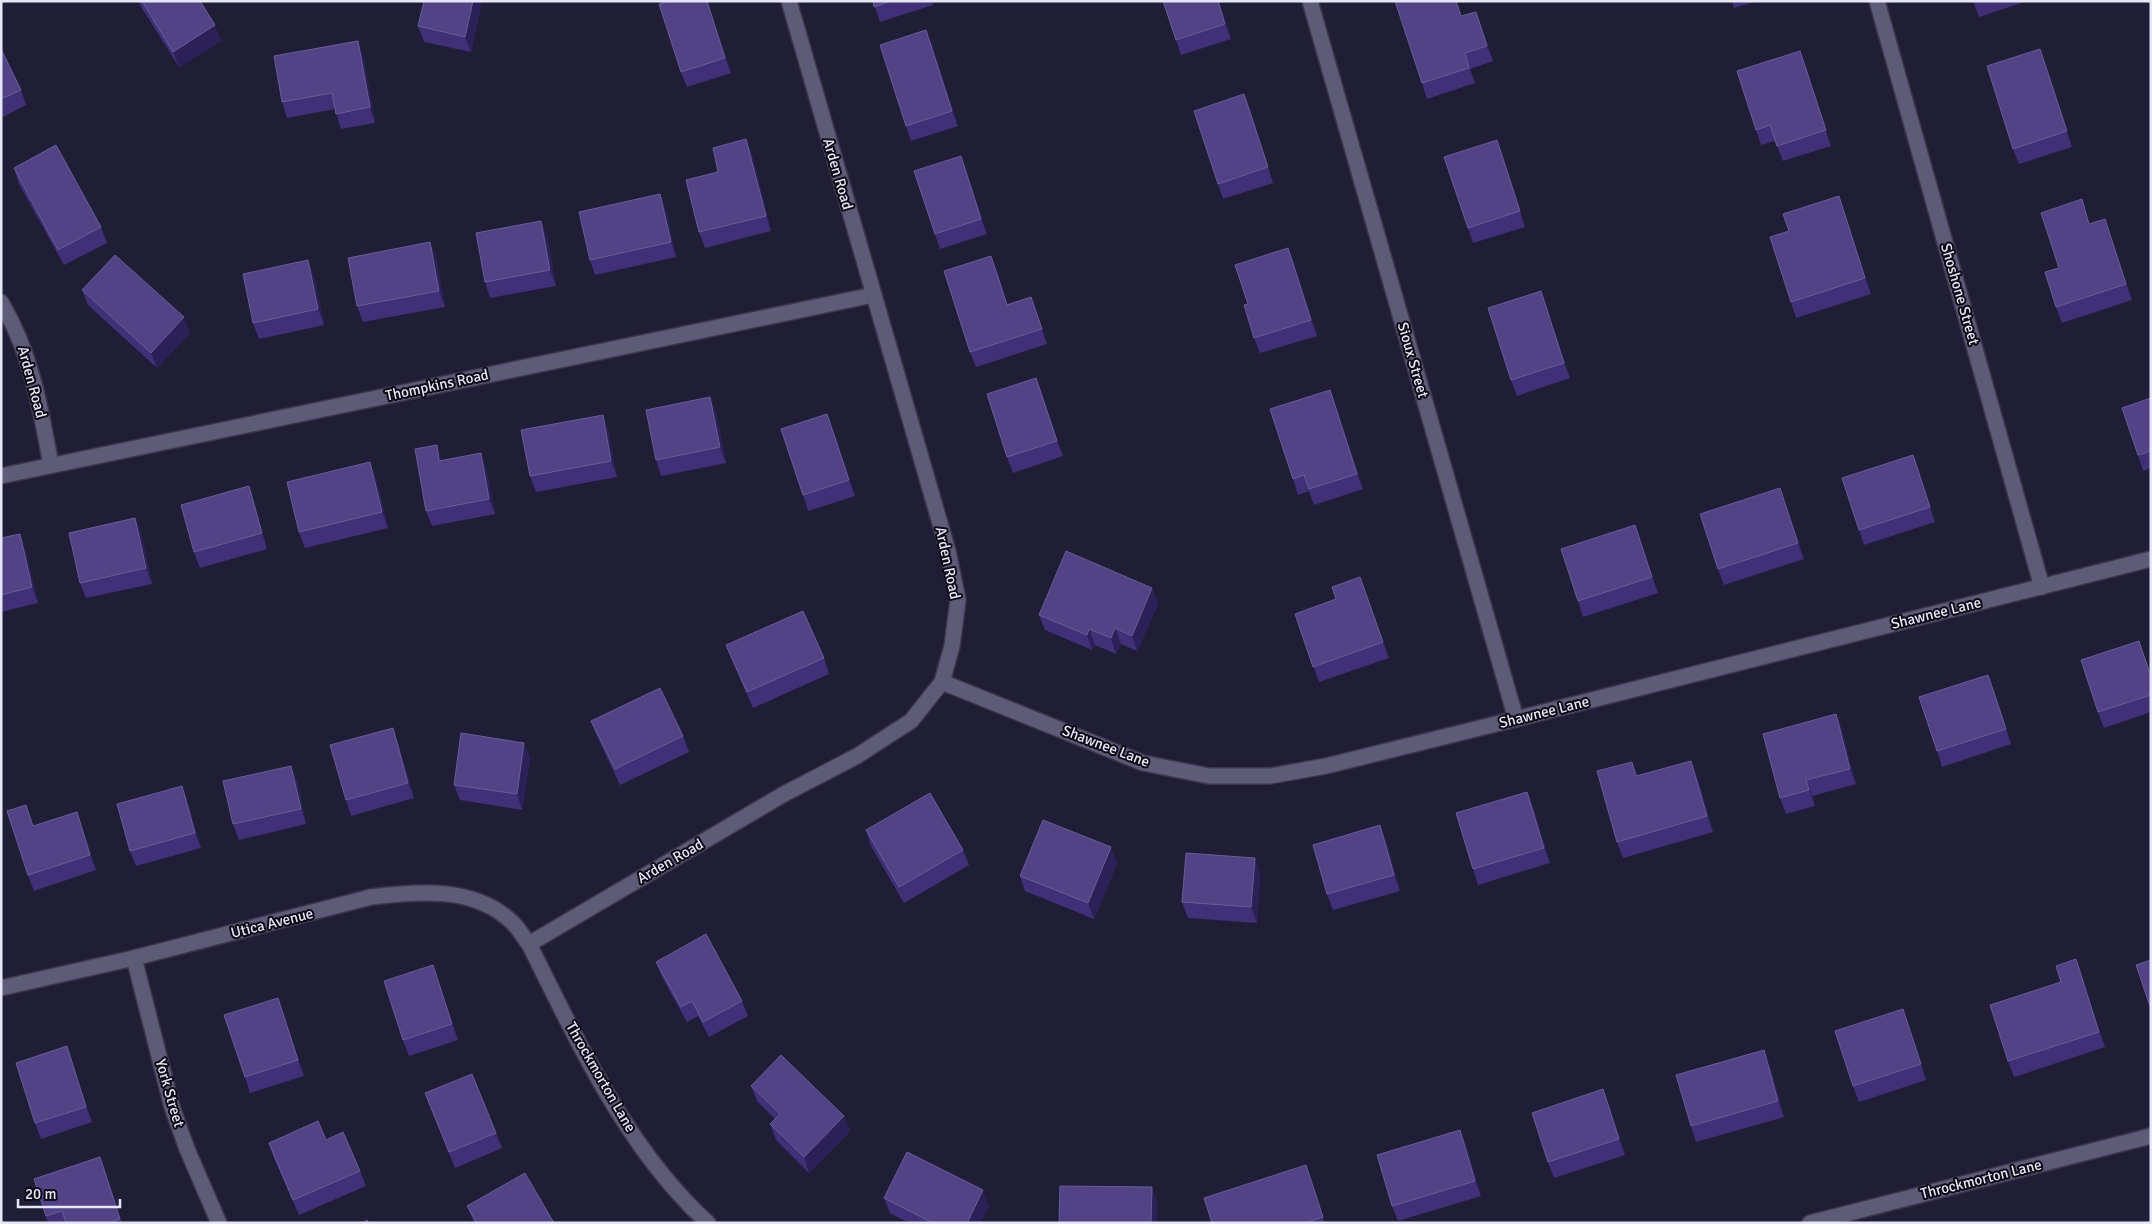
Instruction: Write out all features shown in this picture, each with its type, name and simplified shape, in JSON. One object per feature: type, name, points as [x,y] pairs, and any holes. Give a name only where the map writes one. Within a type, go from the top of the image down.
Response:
[{"type":"street","name":"Arden Road","points":[[529,944],[784,794],[857,756],[911,721],[942,682],[952,646],[958,600],[948,551],[789,1]]},
{"type":"street","name":"Sioux Street","points":[[1310,1],[1516,719]]},
{"type":"street","name":"Shoshone Street","points":[[1878,1],[2042,587]]},
{"type":"street","name":"Thompkins Road","points":[[1,476],[873,295]]},
{"type":"street","name":"Arden Road","points":[[1,302],[24,346],[33,374],[51,465]]},
{"type":"street","name":"Shawnee Lane","points":[[942,682],[1144,763],[1209,776],[1270,776],[1326,766],[2151,559]]},
{"type":"street","name":"Utica Avenue","points":[[1,988],[134,958],[372,898],[406,893],[453,893],[486,905],[513,923],[529,944]]},
{"type":"street","name":"Throckmorton Lane","points":[[529,944],[612,1102],[661,1173],[708,1223]]},
{"type":"street","name":"York Street","points":[[134,958],[172,1107],[187,1149],[219,1223]]},
{"type":"street","name":"Throckmorton Lane","points":[[1810,1223],[2151,1136]]},
{"type":"building","points":[[142,1],[200,1],[215,25],[173,52]]},
{"type":"building","points":[[424,1],[473,1],[465,37],[418,26]]},
{"type":"building","points":[[669,1],[707,1],[725,58],[681,72],[659,4]]},
{"type":"building","points":[[873,1],[891,1],[874,7]]},
{"type":"building","points":[[1163,1],[1218,1],[1225,24],[1176,40]]},
{"type":"building","points":[[1395,1],[1456,1],[1461,16],[1476,12],[1487,46],[1465,53],[1469,68],[1422,83]]},
{"type":"building","points":[[926,30],[952,111],[906,126],[880,45]]},
{"type":"building","points":[[358,41],[370,107],[336,114],[332,93],[282,102],[274,56]]},
{"type":"building","points":[[1,49],[21,90],[1,99]]},
{"type":"building","points":[[2040,49],[2067,131],[2013,149],[1987,66]]},
{"type":"building","points":[[1800,51],[1826,130],[1777,146],[1770,125],[1756,130],[1737,71]]},
{"type":"building","points":[[1244,94],[1268,167],[1218,184],[1194,111]]},
{"type":"building","points":[[746,139],[766,216],[699,232],[686,180],[718,172],[713,148]]},
{"type":"building","points":[[1497,140],[1520,211],[1468,228],[1444,157]]},
{"type":"building","points":[[56,145],[101,227],[58,250],[14,168]]},
{"type":"building","points":[[961,156],[981,219],[935,234],[914,171]]},
{"type":"building","points":[[660,194],[671,242],[590,260],[579,212]]},
{"type":"building","points":[[1839,196],[1865,278],[1791,302],[1770,237],[1789,231],[1783,214]]},
{"type":"building","points":[[2082,199],[2089,224],[2105,219],[2126,284],[2056,307],[2045,272],[2059,268],[2041,213]]},
{"type":"building","points":[[541,221],[550,270],[485,282],[476,233]]},
{"type":"building","points":[[430,242],[439,291],[357,306],[348,258]]},
{"type":"building","points":[[1288,248],[1311,320],[1254,338],[1244,305],[1248,304],[1235,265]]},
{"type":"building","points":[[115,255],[184,317],[151,353],[82,290]]},
{"type":"building","points":[[991,256],[1007,305],[1031,297],[1042,329],[970,352],[944,271]]},
{"type":"building","points":[[308,260],[318,309],[253,323],[243,274]]},
{"type":"building","points":[[1541,291],[1564,363],[1511,380],[1488,308]]},
{"type":"building","points":[[1036,378],[1057,441],[1007,457],[987,394]]},
{"type":"building","points":[[1330,390],[1357,474],[1309,489],[1304,475],[1293,479],[1270,409]]},
{"type":"building","points":[[710,397],[720,447],[656,460],[646,410]]},
{"type":"building","points":[[2151,398],[2151,451],[2138,455],[2122,408]]},
{"type":"building","points":[[827,414],[849,480],[803,495],[781,429]]},
{"type":"building","points":[[603,415],[611,461],[530,476],[521,430]]},
{"type":"building","points":[[437,445],[439,461],[481,453],[489,499],[426,511],[415,449]]},
{"type":"building","points":[[1913,455],[1930,507],[1859,530],[1842,478]]},
{"type":"building","points":[[370,462],[382,512],[299,532],[287,482]]},
{"type":"building","points":[[249,486],[262,533],[194,552],[181,505]]},
{"type":"building","points":[[1780,488],[1798,543],[1718,569],[1700,514]]},
{"type":"building","points":[[135,518],[146,568],[80,583],[69,533]]},
{"type":"building","points":[[1635,525],[1652,577],[1578,601],[1561,549]]},
{"type":"building","points":[[20,534],[32,587],[1,595],[1,538]]},
{"type":"building","points":[[1066,551],[1152,588],[1132,636],[1115,628],[1111,638],[1089,629],[1087,635],[1039,615]]},
{"type":"building","points":[[1360,577],[1383,642],[1313,667],[1295,614],[1336,599],[1332,587]]},
{"type":"building","points":[[803,611],[824,658],[747,692],[726,645]]},
{"type":"building","points":[[2139,641],[2151,677],[2151,695],[2098,712],[2081,660]]},
{"type":"building","points":[[1988,675],[2006,729],[1937,751],[1919,697]]},
{"type":"building","points":[[660,688],[683,736],[615,769],[591,721]]},
{"type":"building","points":[[1836,714],[1850,769],[1806,780],[1809,790],[1780,798],[1763,734]]},
{"type":"building","points":[[393,728],[408,783],[346,800],[330,745]]},
{"type":"building","points":[[461,733],[524,743],[517,794],[454,785]]},
{"type":"building","points":[[1691,761],[1707,816],[1617,842],[1597,771],[1632,762],[1636,776]]},
{"type":"building","points":[[291,766],[301,809],[233,824],[223,781]]},
{"type":"building","points":[[182,786],[195,833],[130,851],[117,804]]},
{"type":"building","points":[[1527,792],[1544,848],[1473,869],[1456,813]]},
{"type":"building","points":[[930,793],[963,850],[899,887],[866,830]]},
{"type":"building","points":[[26,805],[33,826],[77,812],[90,855],[28,875],[7,811]]},
{"type":"building","points":[[1043,820],[1111,847],[1088,903],[1020,876]]},
{"type":"building","points":[[1380,825],[1394,875],[1327,894],[1313,845]]},
{"type":"building","points":[[1186,853],[1255,858],[1251,907],[1182,902]]},
{"type":"building","points":[[706,934],[742,1001],[703,1022],[692,1001],[681,1007],[656,962]]},
{"type":"building","points":[[2076,959],[2099,1032],[2008,1061],[1990,1005],[2061,982],[2056,966]]},
{"type":"building","points":[[2151,960],[2151,1009],[2136,965]]},
{"type":"building","points":[[433,965],[452,1024],[403,1040],[384,981]]},
{"type":"building","points":[[278,998],[298,1060],[245,1077],[224,1015]]},
{"type":"building","points":[[1903,1009],[1921,1064],[1853,1086],[1835,1031]]},
{"type":"building","points":[[67,1046],[86,1107],[35,1123],[16,1063]]},
{"type":"building","points":[[1764,1050],[1778,1101],[1691,1126],[1676,1075]]},
{"type":"building","points":[[781,1055],[844,1116],[804,1157],[770,1124],[780,1114],[751,1086]]},
{"type":"building","points":[[472,1074],[496,1133],[449,1152],[425,1093]]},
{"type":"building","points":[[1603,1089],[1619,1139],[1548,1162],[1532,1113]]},
{"type":"building","points":[[318,1121],[326,1140],[343,1132],[360,1171],[293,1200],[269,1143]]},
{"type":"building","points":[[1460,1130],[1475,1181],[1392,1206],[1377,1155]]},
{"type":"building","points":[[907,1152],[983,1190],[967,1223],[933,1223],[884,1198]]},
{"type":"building","points":[[100,1157],[120,1219],[109,1223],[66,1223],[62,1211],[46,1216],[34,1179]]},
{"type":"building","points":[[1306,1165],[1323,1217],[1305,1223],[1212,1223],[1204,1198]]},
{"type":"building","points":[[525,1173],[554,1223],[477,1223],[467,1206]]},
{"type":"building","points":[[1060,1186],[1152,1187],[1151,1223],[1059,1223]]}]
